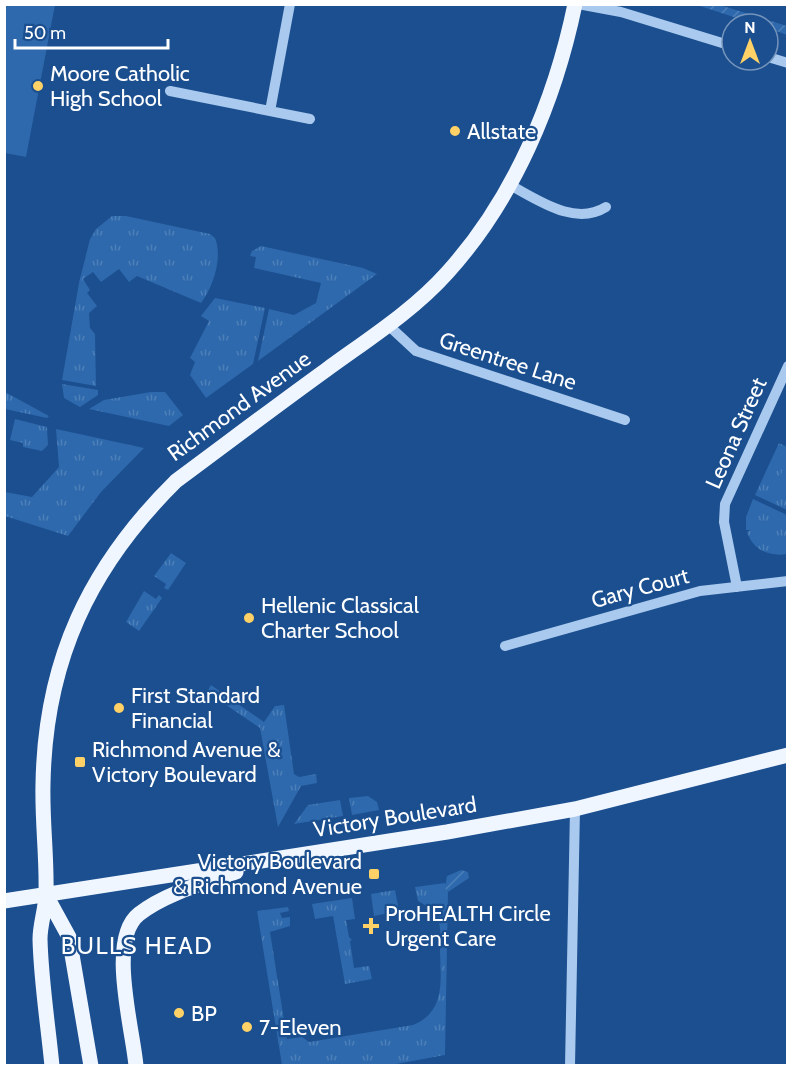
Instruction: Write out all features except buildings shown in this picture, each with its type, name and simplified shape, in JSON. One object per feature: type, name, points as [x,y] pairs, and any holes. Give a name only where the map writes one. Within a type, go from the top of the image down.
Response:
[{"type":"main road","name":"Richmond Avenue","points":[[52,1065],[40,936],[46,895],[43,786],[45,741],[51,695],[63,654],[95,581],[145,511],[176,481],[388,326],[446,274],[480,231],[532,141],[551,94],[577,4]]},
{"type":"main road","name":"Victory Boulevard","points":[[4,901],[270,860],[575,809],[788,755]]},
{"type":"main road","points":[[136,1065],[122,956],[129,926],[138,915],[164,900],[270,860]]},
{"type":"main road","name":"Richmond Avenue","points":[[46,895],[69,937],[92,1065]]},
{"type":"street","points":[[270,111],[291,4]]},
{"type":"street","points":[[577,4],[621,12],[720,42]]},
{"type":"street","points":[[170,91],[310,118]]},
{"type":"street","points":[[508,184],[545,203],[581,215],[594,214],[606,207]]},
{"type":"street","name":"Greentree Lane","points":[[388,326],[416,351],[625,420]]},
{"type":"street","name":"Leona Street","points":[[737,587],[725,530],[725,504],[788,366]]},
{"type":"street","name":"Gary Court","points":[[505,646],[700,591],[788,581]]},
{"type":"street","points":[[570,1065],[575,809]]},
{"type":"green space","points":[[4,5],[55,5],[26,157],[5,153]]},
{"type":"green space","points":[[697,5],[720,5],[742,12],[720,13]]},
{"type":"green space","points":[[780,24],[787,26],[787,35],[780,32]]},
{"type":"green space","points":[[112,216],[126,216],[210,234],[215,238],[217,246],[216,272],[201,303],[137,276],[129,282],[119,269],[101,282],[93,272],[83,279],[90,290],[87,293],[97,306],[89,313],[90,328],[95,334],[96,386],[62,380],[79,283],[90,239],[96,229]]},
{"type":"green space","points":[[261,246],[363,268],[377,274],[258,361],[269,309],[294,315],[316,303],[321,283],[254,268],[256,257],[250,256],[252,251]]},
{"type":"green space","points":[[215,298],[265,308],[253,364],[206,398],[190,375],[195,362],[190,358],[209,321],[201,316]]},
{"type":"green space","points":[[62,384],[98,390],[98,395],[80,407],[64,398]]},
{"type":"green space","points":[[5,392],[49,416],[47,418],[5,409]]},
{"type":"green space","points":[[151,392],[165,392],[183,415],[169,426],[89,409],[104,400]]},
{"type":"green space","points":[[15,419],[47,427],[48,445],[42,451],[23,447],[23,443],[10,440]]},
{"type":"green space","points":[[56,429],[144,448],[101,492],[68,536],[5,516],[5,492],[32,497],[59,467]]},
{"type":"green space","points":[[779,443],[787,447],[787,510],[755,495]]},
{"type":"green space","points":[[788,461],[787,498],[773,492]]},
{"type":"green space","points":[[753,499],[787,515],[787,554],[768,553],[753,543],[747,532],[751,530],[746,530],[746,517]]},
{"type":"green space","points":[[171,553],[186,563],[168,590],[164,588],[166,584],[154,576]]},
{"type":"green space","points":[[144,591],[156,599],[159,595],[162,598],[139,631],[126,622]]},
{"type":"green space","points":[[211,685],[264,722],[275,706],[284,705],[294,774],[299,777],[316,774],[317,783],[301,786],[278,827],[260,728],[207,692]]},
{"type":"green space","points":[[368,796],[377,802],[379,810],[352,815],[349,798]]},
{"type":"green space","points":[[340,800],[343,816],[294,824],[308,805]]},
{"type":"green space","points":[[461,870],[468,872],[469,878],[448,892],[445,888],[447,876]]},
{"type":"green space","points":[[445,883],[448,892],[445,1055],[391,1065],[282,1065],[257,911],[288,907],[289,911],[280,913],[282,918],[290,917],[290,926],[270,932],[287,1039],[302,1037],[309,1042],[413,1025],[431,1012],[439,995],[440,928],[434,914],[418,901],[415,887]]},
{"type":"green space","points":[[395,890],[399,911],[374,916],[371,894]]},
{"type":"green space","points":[[352,898],[355,919],[346,920],[349,937],[352,940],[350,941],[354,968],[369,966],[372,979],[345,984],[333,916],[315,919],[312,904]]},
{"type":"place","name":"Moore Catholic High School","points":[[38,86]]},
{"type":"place","name":"Allstate","points":[[455,131]]},
{"type":"place","name":"Hellenic Classical Charter School","points":[[249,618]]},
{"type":"place","name":"First Standard Financial","points":[[119,708]]},
{"type":"place","name":"Richmond Avenue & Victory Boulevard","points":[[80,762]]},
{"type":"place","name":"Victory Boulevard & Richmond Avenue","points":[[374,874]]},
{"type":"place","name":"ProHEALTH Circle Urgent Care","points":[[371,926]]},
{"type":"place","name":"BP","points":[[179,1013]]},
{"type":"place","name":"7-Eleven","points":[[247,1027]]},
{"type":"district","name":"BULLS HEAD","points":[[137,945]]}]
